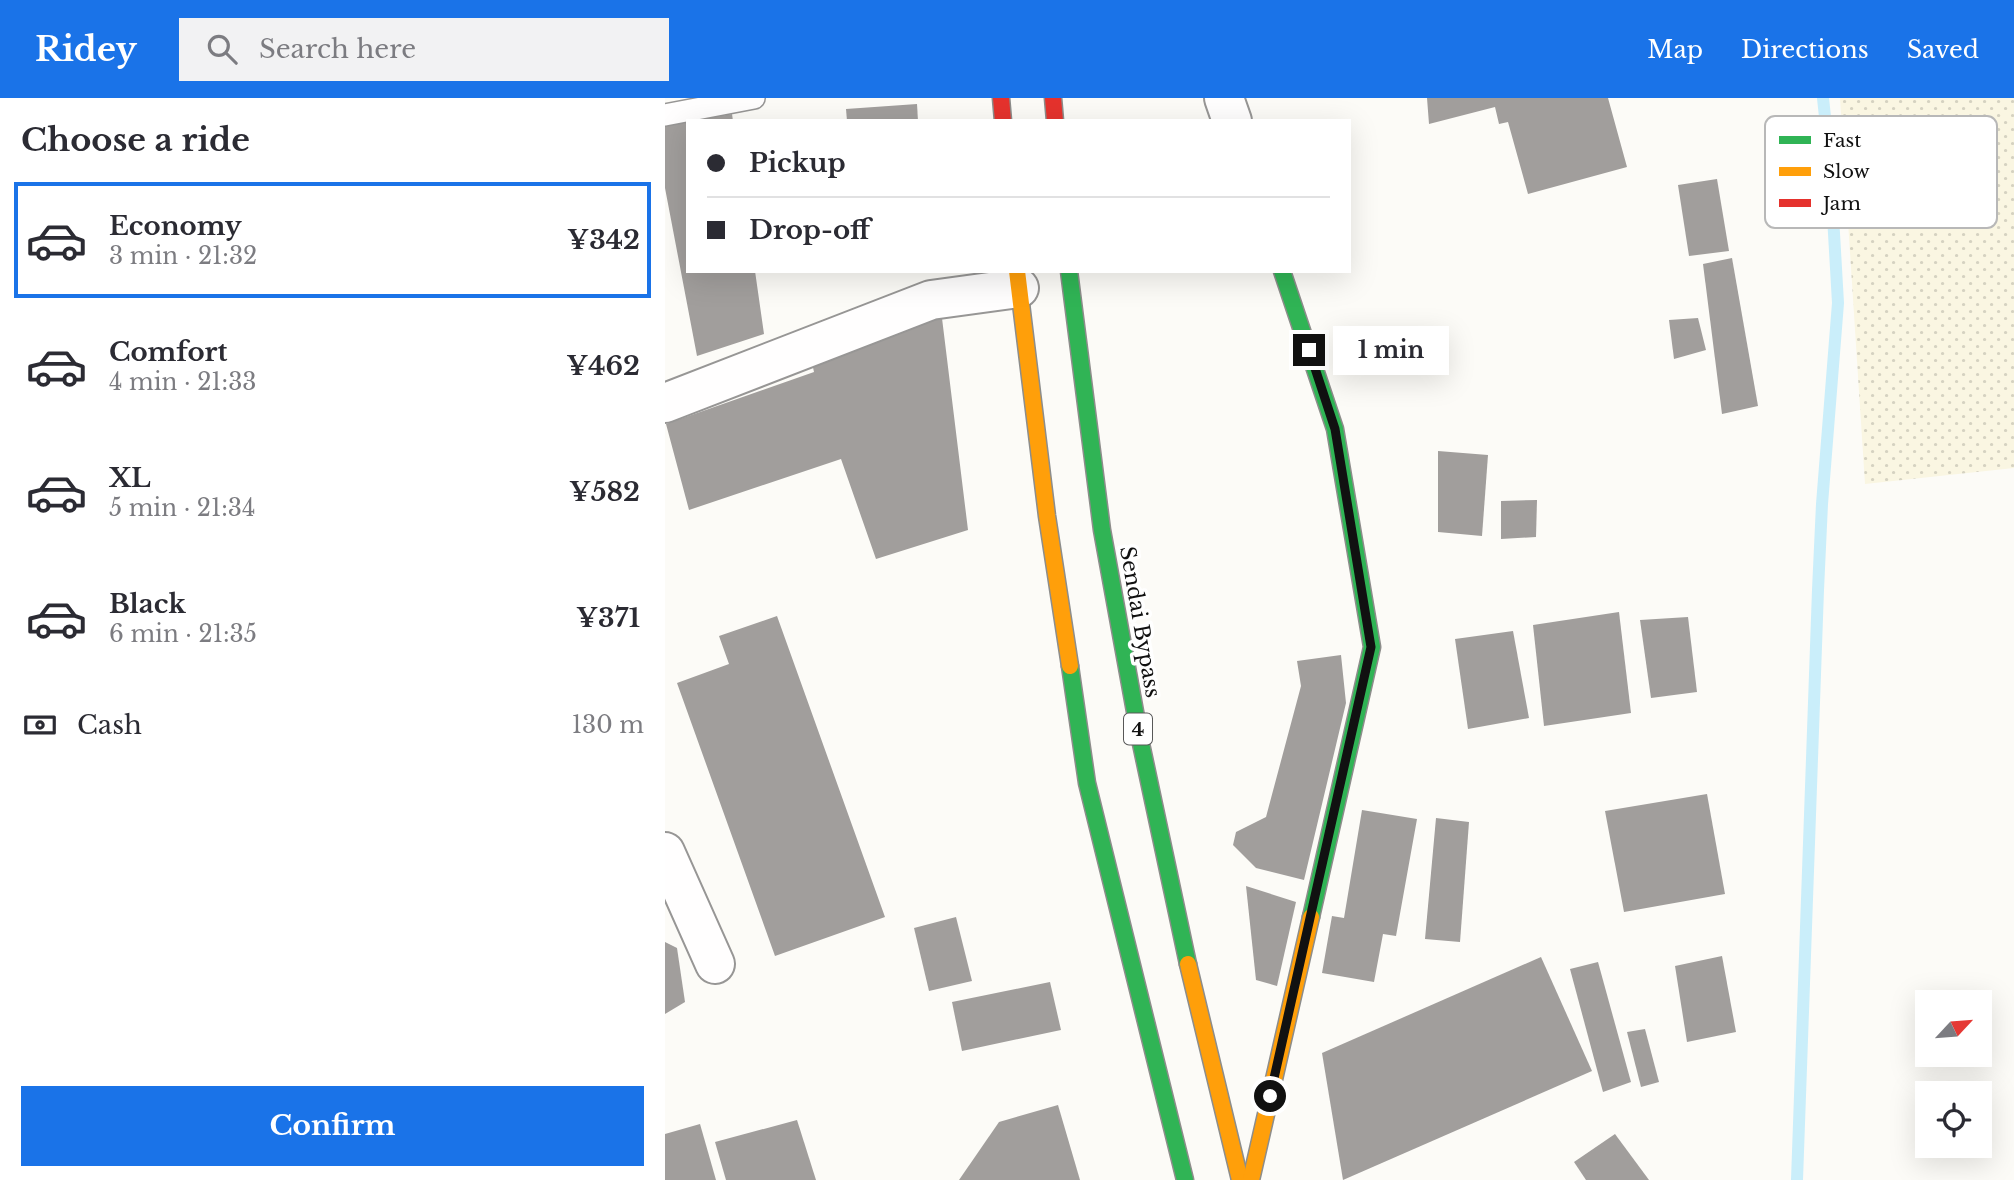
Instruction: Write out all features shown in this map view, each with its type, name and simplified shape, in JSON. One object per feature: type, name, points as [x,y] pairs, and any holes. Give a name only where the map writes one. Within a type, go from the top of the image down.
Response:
[{"type":"main road","points":[[1002,98],[1003,119]]},
{"type":"main road","points":[[1053,98],[1055,119]]},
{"type":"main road","name":"Sendai Bypass","points":[[1069,273],[1102,530],[1140,739],[1191,979],[1240,1180]]},
{"type":"main road","points":[[1251,1180],[1371,647],[1335,429],[1283,273]]},
{"type":"main road","points":[[1018,280],[1047,516],[1087,783],[1185,1180]]},
{"type":"street","points":[[1224,98],[1231,119]]},
{"type":"street","points":[[665,403],[931,300],[1018,280]]},
{"type":"street","points":[[665,852],[675,896],[715,964]]},
{"type":"lane","points":[[665,115],[754,98]]},
{"type":"shaded area","points":[[1840,98],[2014,98],[2014,468],[1865,484],[1848,228],[1997,228],[1997,116],[1841,116]]},
{"type":"building","points":[[1427,98],[1608,98],[1627,167],[1528,194],[1508,122],[1499,124],[1495,107],[1429,124]]},
{"type":"building","points":[[917,104],[918,119],[847,119],[846,109]]},
{"type":"building","points":[[732,114],[733,119],[703,119]]},
{"type":"building","points":[[686,122],[686,273],[755,273],[764,334],[697,356],[665,188],[665,126]]},
{"type":"building","points":[[1717,179],[1729,251],[1689,256],[1678,185]]},
{"type":"building","points":[[1732,258],[1758,406],[1722,414],[1703,264]]},
{"type":"building","points":[[941,310],[968,530],[876,559],[841,459],[689,510],[666,424],[814,372],[810,354]]},
{"type":"building","points":[[1698,318],[1706,350],[1674,359],[1669,320]]},
{"type":"building","points":[[1438,451],[1488,455],[1482,536],[1438,532]]},
{"type":"building","points":[[1537,500],[1536,537],[1501,539],[1501,501]]},
{"type":"building","points":[[1619,612],[1631,713],[1544,726],[1533,625]]},
{"type":"building","points":[[777,616],[885,917],[775,956],[677,683],[729,664],[719,636]]},
{"type":"building","points":[[1688,617],[1697,692],[1651,698],[1640,620]]},
{"type":"building","points":[[1513,631],[1529,718],[1468,729],[1455,639]]},
{"type":"building","points":[[1341,655],[1346,703],[1304,880],[1256,868],[1233,845],[1236,832],[1266,817],[1301,686],[1297,661]]},
{"type":"building","points":[[1707,794],[1725,894],[1624,912],[1605,811]]},
{"type":"building","points":[[1362,810],[1417,819],[1396,936],[1383,934],[1374,982],[1322,973],[1332,916],[1344,918]]},
{"type":"building","points":[[1436,818],[1469,822],[1460,942],[1425,939]]},
{"type":"building","points":[[1246,886],[1296,902],[1277,986],[1256,980]]},
{"type":"building","points":[[956,917],[972,981],[929,991],[914,928]]},
{"type":"building","points":[[665,942],[677,948],[685,1002],[665,1014]]},
{"type":"building","points":[[1722,956],[1736,1032],[1687,1042],[1675,966]]},
{"type":"building","points":[[1541,957],[1592,1071],[1343,1180],[1322,1053]]},
{"type":"building","points":[[1598,962],[1631,1082],[1603,1092],[1570,969]]},
{"type":"building","points":[[1050,982],[1061,1030],[962,1051],[952,1002]]},
{"type":"building","points":[[1645,1029],[1659,1082],[1641,1087],[1627,1032]]},
{"type":"building","points":[[1058,1105],[1080,1180],[959,1180],[999,1122]]},
{"type":"building","points":[[797,1120],[816,1180],[726,1180],[715,1142]]},
{"type":"building","points":[[700,1124],[716,1180],[665,1180],[665,1134]]},
{"type":"building","points":[[1615,1134],[1649,1180],[1586,1180],[1574,1162]]},
{"type":"waterway","points":[[1823,98],[1825,116]]},
{"type":"waterway","points":[[1797,1180],[1822,504],[1838,303],[1834,228]]},
{"type":"traffic: fast","points":[[1069,273],[1102,530],[1140,739],[1188,964]]},
{"type":"traffic: fast","points":[[1283,273],[1335,429],[1372,647],[1311,917]]},
{"type":"traffic: fast","points":[[1070,666],[1087,783],[1185,1180]]},
{"type":"traffic: slow","points":[[1017,273],[1047,516],[1070,666]]},
{"type":"traffic: slow","points":[[1251,1180],[1311,917]]},
{"type":"traffic: slow","points":[[1188,964],[1240,1180]]},
{"type":"traffic: jam","points":[[1001,98],[1003,119]]},
{"type":"traffic: jam","points":[[1053,98],[1055,119]]},
{"type":"route","points":[[1270,1096],[1371,647],[1335,429],[1309,350]]}]
